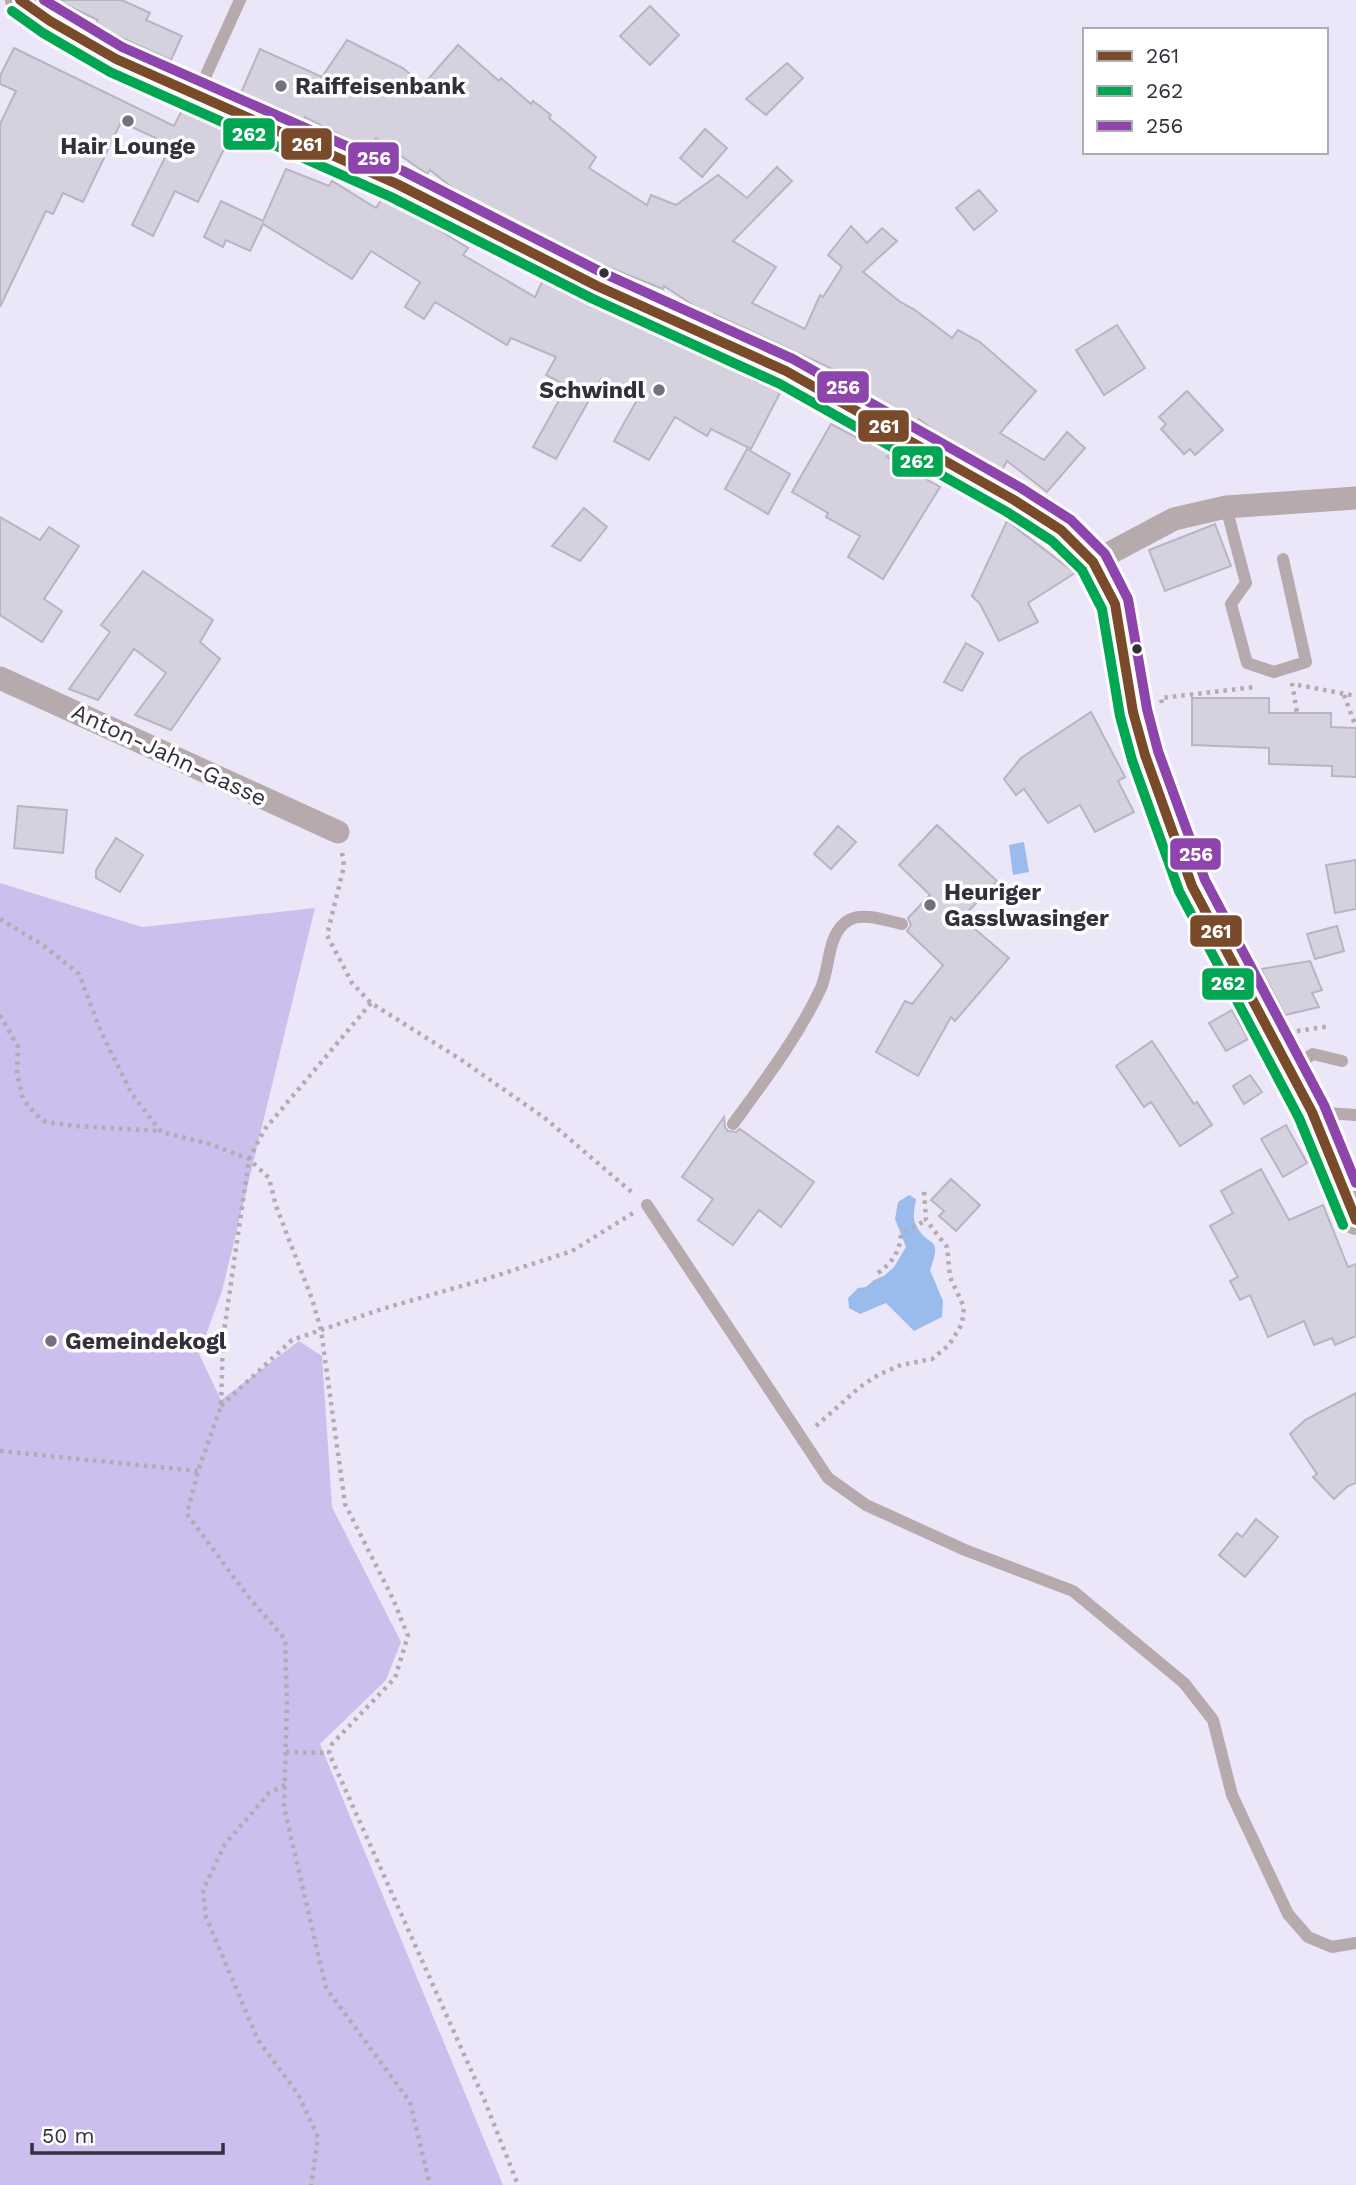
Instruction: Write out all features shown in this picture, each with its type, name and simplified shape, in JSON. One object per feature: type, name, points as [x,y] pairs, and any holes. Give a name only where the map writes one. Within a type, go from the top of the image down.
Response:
[{"type":"street","points":[[20,0],[116,60],[397,184],[597,286],[786,371],[1014,500],[1061,530],[1093,562],[1115,604],[1133,712],[1145,755],[1192,886],[1312,1112],[1356,1220]]},
{"type":"street","points":[[1093,562],[1174,519],[1226,507],[1356,498]]},
{"type":"street","name":"Anton-Jahn-Gasse","points":[[0,678],[338,832]]},
{"type":"lane","points":[[196,97],[240,0]]},
{"type":"lane","points":[[1226,507],[1246,583],[1231,604],[1247,663],[1274,672],[1306,663],[1283,559]]},
{"type":"lane","points":[[733,1124],[784,1054],[822,986],[838,931],[850,919],[871,917],[902,924]]},
{"type":"lane","points":[[1289,1069],[1313,1054],[1342,1061]]},
{"type":"lane","points":[[1312,1112],[1356,1115]]},
{"type":"lane","points":[[647,1205],[828,1478],[866,1505],[965,1550],[1073,1591],[1184,1684],[1213,1720],[1232,1796],[1288,1914],[1308,1937],[1332,1947],[1356,1943]]},
{"type":"path","points":[[1289,668],[1297,713]]},
{"type":"path","points":[[1233,698],[1236,689]]},
{"type":"path","points":[[1344,694],[1356,727]]},
{"type":"path","points":[[1161,698],[1184,695]]},
{"type":"path","points":[[221,1406],[292,1340],[382,1309],[572,1251],[647,1205],[546,1119],[460,1059],[371,1003],[352,983],[327,935],[344,866],[338,832]]},
{"type":"path","points":[[1,921],[44,946],[79,974],[101,1032],[132,1094],[161,1132]]},
{"type":"path","points":[[371,1003],[265,1129],[248,1159],[223,1338],[221,1406],[198,1471],[187,1514],[247,1595],[285,1639],[285,1807],[326,1988],[411,2102],[430,2185]]},
{"type":"path","points":[[0,1015],[19,1047],[17,1074],[23,1099],[36,1115],[46,1122],[161,1132],[210,1144],[248,1159],[269,1178],[276,1206],[312,1299],[321,1330],[345,1504],[393,1599],[408,1636],[395,1678],[332,1744],[329,1753],[484,2099],[517,2185]]},
{"type":"path","points":[[1307,1028],[1330,1026]]},
{"type":"path","points":[[826,1417],[878,1375],[901,1365],[932,1359],[948,1345],[962,1324],[964,1307],[950,1277],[947,1247],[926,1220],[924,1190]]},
{"type":"path","points":[[878,1273],[886,1268],[900,1248],[901,1234],[926,1220]]},
{"type":"path","points":[[0,1451],[198,1471]]},
{"type":"path","points":[[286,1752],[329,1753]]},
{"type":"path","points":[[285,1785],[269,1793],[225,1844],[203,1890],[206,1917],[258,2040],[298,2094],[318,2137],[311,2185]]},
{"type":"shaded area","points":[[0,883],[142,927],[315,908],[222,1291],[199,1354],[221,1400],[299,1341],[322,1356],[332,1507],[401,1642],[386,1680],[320,1744],[503,2185],[0,2185]]},
{"type":"water","points":[[1024,842],[1029,872],[1013,875],[1009,845]]},
{"type":"water","points":[[909,1195],[916,1199],[914,1216],[917,1227],[935,1246],[930,1270],[943,1301],[942,1317],[914,1331],[886,1303],[860,1314],[849,1308],[848,1298],[858,1288],[866,1287],[884,1276],[894,1267],[906,1247],[895,1219],[898,1202]]},
{"type":"building","points":[[56,0],[122,0],[150,13],[146,20],[182,36],[171,60],[95,26],[98,20]]},
{"type":"building","points":[[650,6],[679,35],[650,65],[620,36]]},
{"type":"building","points":[[347,40],[403,68],[423,85],[458,45],[499,81],[501,78],[531,104],[533,101],[551,115],[549,118],[596,157],[589,168],[647,205],[651,195],[676,205],[718,175],[747,198],[777,167],[792,181],[733,241],[776,267],[752,303],[805,329],[820,295],[823,297],[842,267],[828,255],[851,226],[867,243],[882,228],[897,241],[863,272],[952,338],[958,330],[980,342],[1036,391],[1000,433],[1044,460],[1067,432],[1085,448],[1047,492],[1007,461],[1001,472],[950,444],[919,419],[915,424],[861,393],[865,384],[714,314],[711,317],[664,286],[663,289],[601,264],[599,268],[469,201],[430,170],[427,174],[376,138],[367,149],[305,117],[302,123],[240,95],[260,49],[322,77]]},
{"type":"building","points":[[14,48],[174,126],[183,108],[229,131],[229,139],[198,202],[175,191],[153,236],[132,225],[171,145],[121,122],[83,202],[63,193],[53,214],[46,211],[0,307],[0,124],[16,91],[0,84],[0,76]]},
{"type":"building","points":[[787,63],[803,78],[766,115],[746,99]]},
{"type":"building","points":[[705,129],[727,148],[702,177],[680,158]]},
{"type":"building","points":[[286,169],[329,186],[332,181],[376,208],[383,197],[389,199],[468,248],[463,255],[535,297],[544,278],[606,312],[685,345],[757,382],[758,379],[781,391],[751,449],[711,429],[707,436],[675,417],[649,460],[614,441],[637,400],[601,379],[556,459],[533,447],[567,386],[546,375],[556,357],[511,338],[507,345],[435,302],[424,319],[405,307],[420,282],[371,251],[352,279],[263,224],[250,251],[226,240],[223,247],[204,237],[221,201],[263,221]]},
{"type":"building","points":[[979,190],[997,211],[974,230],[956,208]]},
{"type":"building","points":[[1117,325],[1145,368],[1104,395],[1076,350]]},
{"type":"building","points":[[1187,391],[1223,430],[1195,455],[1190,449],[1184,454],[1161,429],[1166,424],[1159,417]]},
{"type":"building","points":[[831,424],[869,444],[872,440],[892,451],[887,457],[940,487],[883,579],[848,557],[860,536],[826,517],[828,513],[792,492]]},
{"type":"building","points":[[747,449],[790,474],[768,514],[725,489]]},
{"type":"building","points":[[584,508],[607,527],[580,561],[552,546]]},
{"type":"building","points":[[0,517],[40,540],[49,527],[79,546],[44,599],[62,611],[42,642],[0,615]]},
{"type":"building","points":[[1007,521],[1075,573],[1028,603],[1038,622],[999,641],[980,604],[972,596]]},
{"type":"building","points":[[1215,524],[1231,566],[1165,591],[1149,550]]},
{"type":"building","points":[[143,571],[213,620],[200,642],[220,659],[171,730],[135,715],[166,673],[134,649],[98,700],[69,689],[110,632],[101,625]]},
{"type":"building","points":[[966,643],[983,653],[962,691],[944,682]]},
{"type":"building","points":[[1192,698],[1269,698],[1269,713],[1331,713],[1331,727],[1356,728],[1356,777],[1332,776],[1332,766],[1269,764],[1269,748],[1192,745]]},
{"type":"building","points":[[1091,712],[1125,777],[1118,781],[1134,812],[1095,832],[1080,805],[1048,823],[1024,789],[1016,795],[1004,779],[1021,758]]},
{"type":"building","points":[[18,806],[67,810],[63,853],[14,848]]},
{"type":"building","points":[[937,825],[997,881],[962,918],[1009,958],[955,1021],[951,1017],[918,1076],[876,1052],[905,1001],[912,1004],[943,965],[907,931],[911,925],[908,918],[930,895],[899,865]]},
{"type":"building","points":[[838,826],[856,842],[831,869],[814,854]]},
{"type":"building","points":[[116,838],[143,855],[120,892],[96,878],[96,870]]},
{"type":"building","points":[[1356,860],[1356,909],[1335,913],[1326,865]]},
{"type":"building","points":[[1337,926],[1344,951],[1315,959],[1307,934]]},
{"type":"building","points":[[1310,961],[1322,990],[1312,993],[1319,1007],[1285,1015],[1261,969]]},
{"type":"building","points":[[1232,1010],[1248,1039],[1226,1051],[1209,1023]]},
{"type":"building","points":[[1152,1041],[1194,1104],[1197,1102],[1212,1125],[1180,1146],[1151,1102],[1144,1107],[1116,1066]]},
{"type":"building","points":[[1250,1075],[1262,1092],[1244,1104],[1233,1086]]},
{"type":"building","points":[[724,1117],[728,1131],[736,1132],[740,1129],[814,1182],[781,1227],[759,1210],[733,1245],[698,1220],[713,1199],[682,1177]]},
{"type":"building","points":[[1286,1125],[1307,1163],[1283,1177],[1261,1139]]},
{"type":"building","points":[[1261,1169],[1289,1220],[1323,1205],[1348,1267],[1356,1264],[1356,1336],[1335,1345],[1332,1338],[1314,1345],[1304,1321],[1268,1337],[1250,1295],[1240,1300],[1230,1281],[1238,1277],[1210,1226],[1233,1213],[1221,1191]]},
{"type":"building","points":[[951,1179],[980,1205],[956,1231],[939,1216],[944,1211],[931,1200]]},
{"type":"building","points":[[1356,1393],[1356,1483],[1348,1486],[1334,1499],[1313,1477],[1317,1474],[1290,1434],[1305,1420]]},
{"type":"building","points":[[1256,1519],[1278,1537],[1245,1577],[1219,1555],[1237,1533],[1242,1537]]},
{"type":"transit line","name":"261","points":[[20,0],[50,21],[116,59],[397,184],[597,286],[786,371],[1014,500],[1061,530],[1093,562],[1115,604],[1133,712],[1145,755],[1192,886],[1312,1112],[1356,1220]]},
{"type":"transit line","name":"256","points":[[44,0],[122,47],[403,171],[603,273],[793,359],[1021,488],[1071,520],[1105,554],[1128,599],[1147,709],[1158,751],[1205,880],[1324,1105],[1356,1183]]},
{"type":"transit line","name":"262","points":[[12,11],[43,33],[110,72],[391,197],[591,298],[780,384],[1007,512],[1052,541],[1082,570],[1102,609],[1120,716],[1132,760],[1179,891],[1299,1118],[1343,1225]]},
{"type":"place","name":"Raiffeisenbank","points":[[281,86]]},
{"type":"place","name":"Hair Lounge","points":[[128,121]]},
{"type":"place","name":"Schwindl","points":[[659,390]]},
{"type":"place","name":"Heuriger Gasslwasinger","points":[[930,905]]},
{"type":"place","name":"Gemeindekogl","points":[[51,1341]]}]
